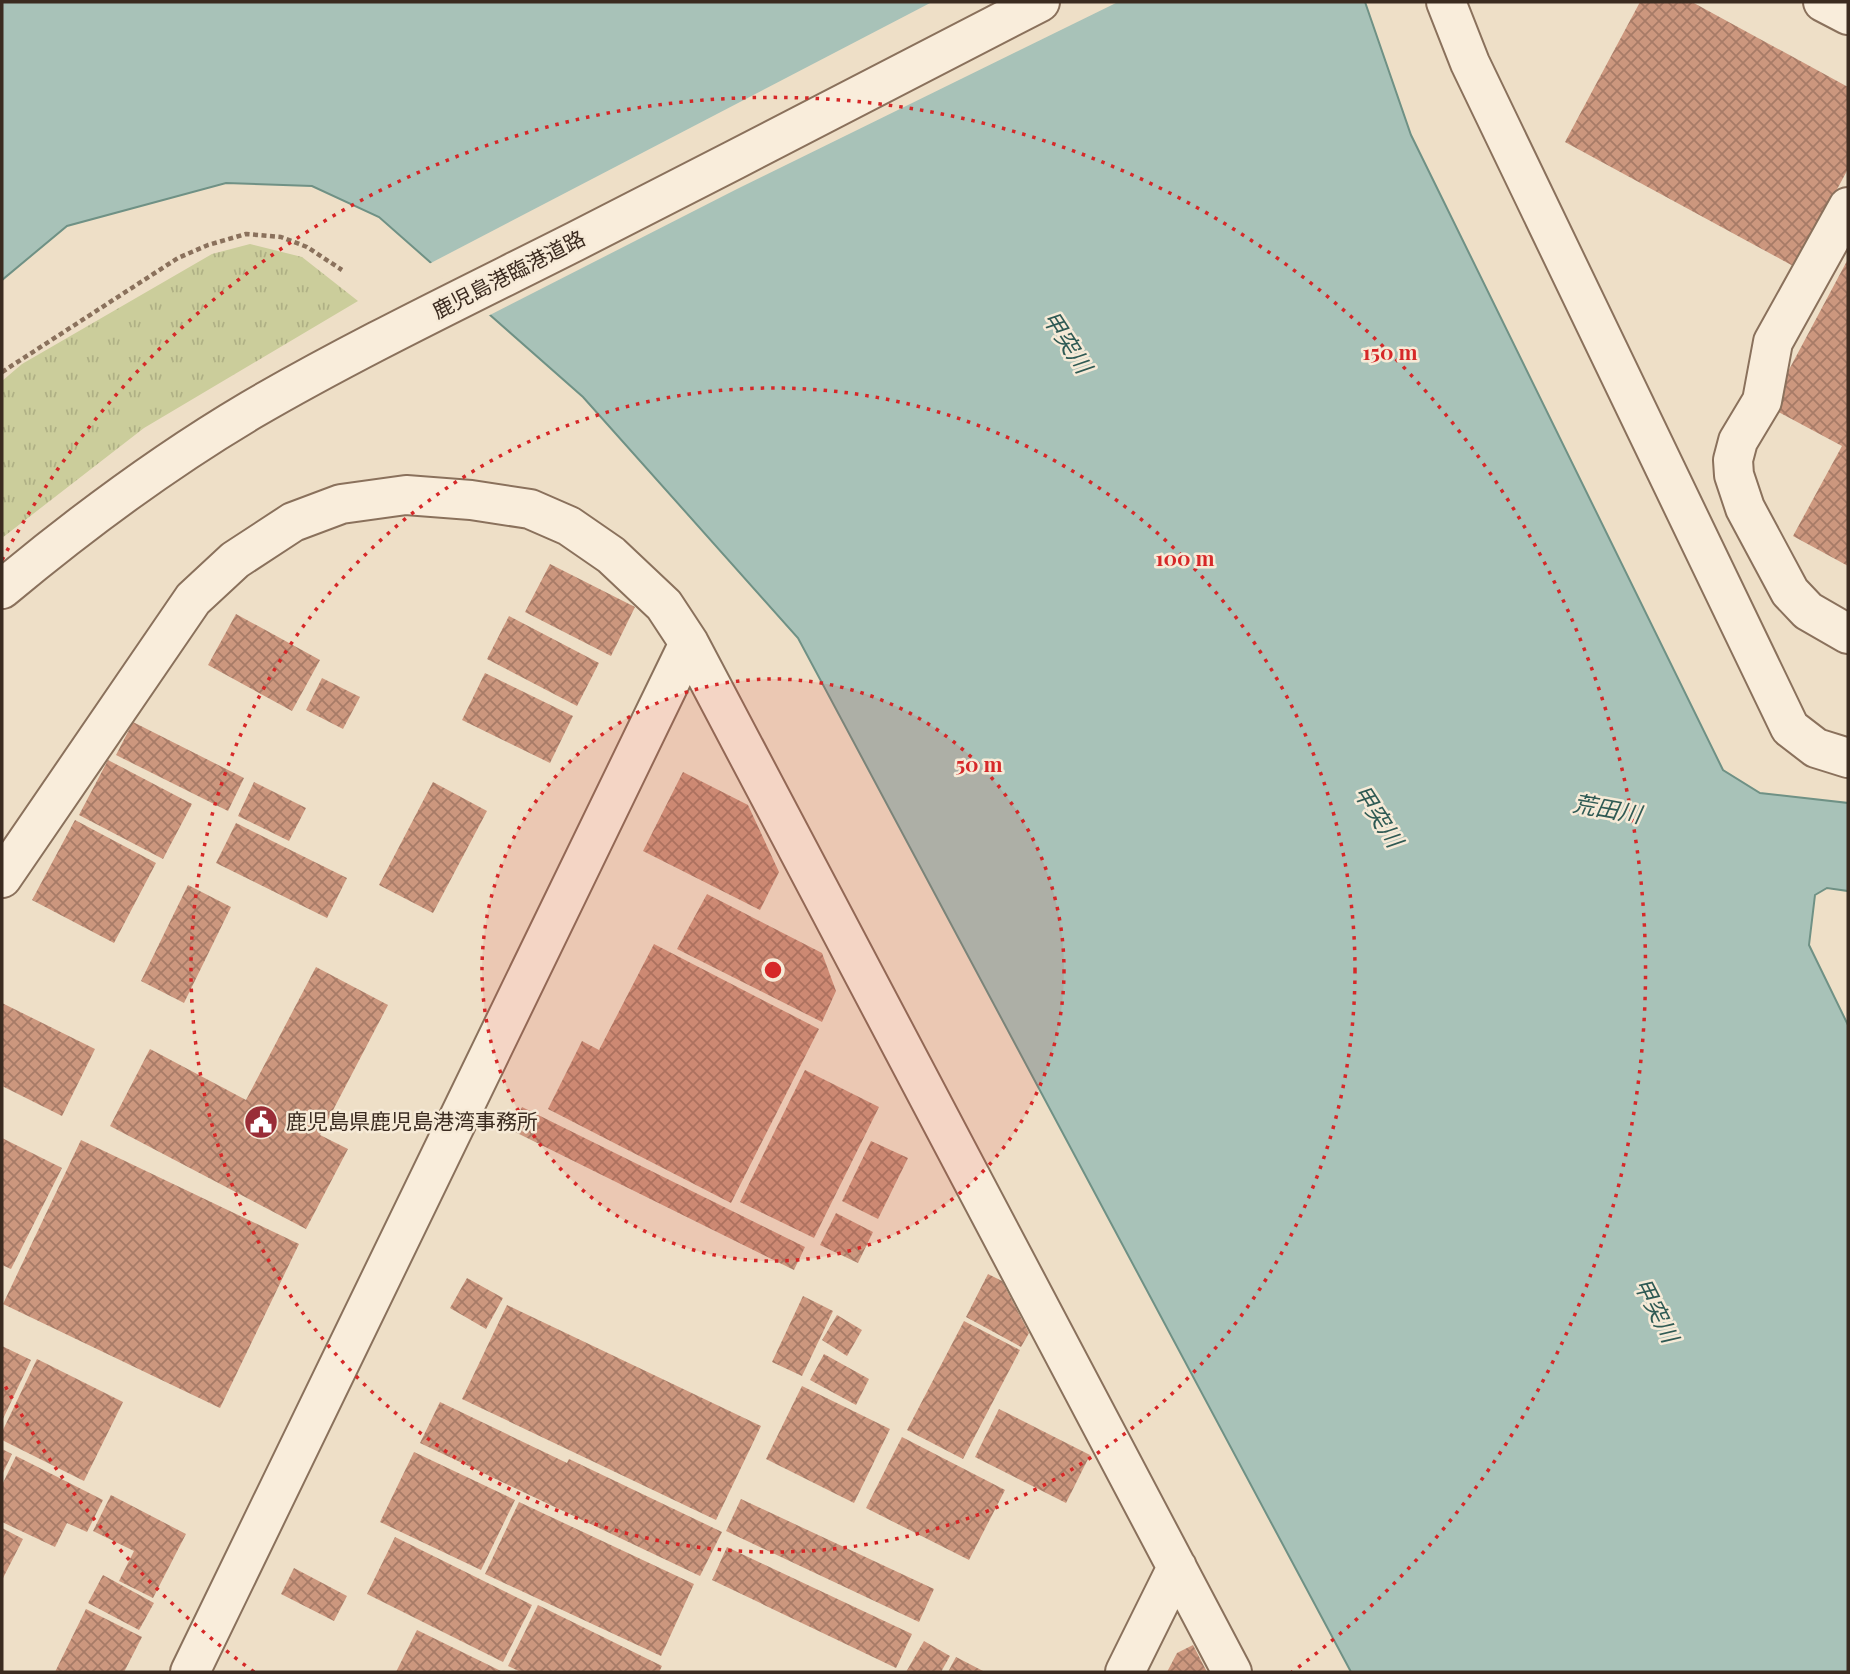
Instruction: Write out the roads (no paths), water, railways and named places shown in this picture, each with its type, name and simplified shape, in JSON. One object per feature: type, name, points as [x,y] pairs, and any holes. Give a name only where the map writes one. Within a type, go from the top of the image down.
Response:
[{"type":"street","name":"鹿児島港臨港道路","points":[[2,589],[152,474],[250,411],[355,353],[1040,2]]},
{"type":"street","points":[[1446,2],[1470,62],[1790,728],[1816,748],[1848,758]]},
{"type":"street","points":[[1823,2],[1848,15]]},
{"type":"street","points":[[1848,207],[1773,342],[1762,401],[1738,441],[1733,460],[1734,475],[1745,508],[1790,592],[1808,611],[1848,634]]},
{"type":"street","points":[[2,878],[192,598],[235,560],[293,522],[341,504],[406,495],[471,500],[530,509],[569,526],[611,555],[664,605],[689,643],[1231,1672]]},
{"type":"street","points":[[190,1672],[689,643]]},
{"type":"street","points":[[1125,1672],[1177,1567]]},
{"type":"water","points":[[2,2],[1365,2],[1411,135],[1723,770],[1760,793],[1848,803],[1848,891],[1827,888],[1815,895],[1809,945],[1848,1025],[1848,1672],[1351,1672],[798,638],[583,397],[379,217],[312,186],[226,183],[67,226],[2,280]]},
{"type":"place","name":"鹿児島県鹿児島港湾事務所","points":[[261,1122]]},
{"type":"water label","name":"甲突川","points":[[1067,342]]},
{"type":"water label","name":"荒田川","points":[[1607,809]]},
{"type":"water label","name":"甲突川","points":[[1378,816]]},
{"type":"water label","name":"甲突川","points":[[1656,1310]]}]
